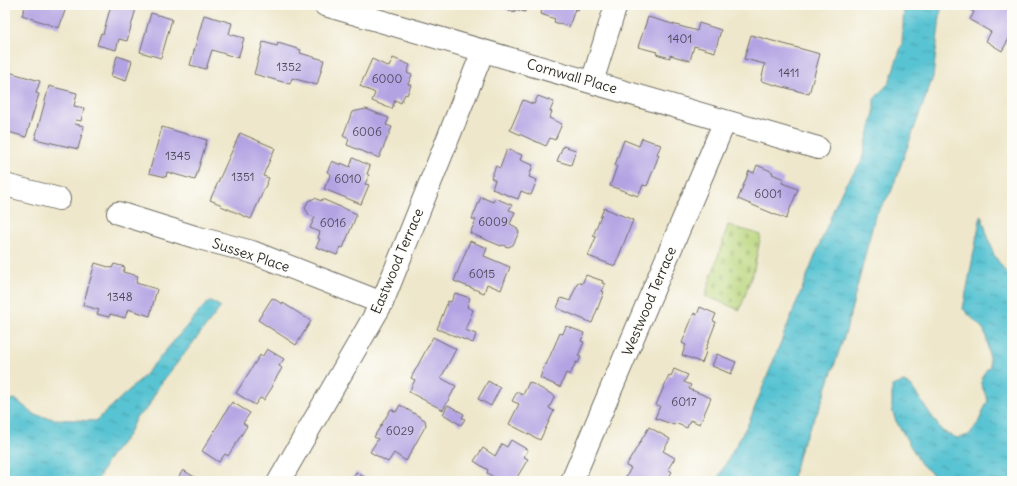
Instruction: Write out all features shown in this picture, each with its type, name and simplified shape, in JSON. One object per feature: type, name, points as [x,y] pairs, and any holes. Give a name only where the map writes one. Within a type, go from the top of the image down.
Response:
[{"type":"street","name":"Cornwall Place","points":[[325,5],[818,148]]},
{"type":"street","points":[[592,82],[616,5]]},
{"type":"street","name":"Eastwood Terrace","points":[[279,481],[382,303],[483,51]]},
{"type":"street","name":"Westwood Terrace","points":[[572,481],[725,121]]},
{"type":"street","points":[[5,184],[59,200]]},
{"type":"street","name":"Sussex Place","points":[[118,213],[194,237],[252,252],[382,303]]},
{"type":"green space","points":[[728,225],[761,235],[754,269],[740,310],[705,296]]},
{"type":"water","points":[[904,5],[940,5],[941,8],[933,77],[891,192],[875,216],[846,331],[820,407],[801,446],[792,481],[716,481],[749,422],[835,206],[845,185],[861,163],[874,113],[874,99],[889,83],[902,44]]},
{"type":"water","points":[[981,215],[994,255],[1012,281],[1012,481],[939,481],[921,464],[896,421],[892,410],[892,386],[904,382],[911,386],[942,431],[957,438],[969,435],[978,423],[988,400],[982,386],[983,375],[990,366],[987,340],[984,330],[963,309]]},
{"type":"water","points":[[211,301],[221,307],[159,386],[147,409],[136,417],[128,435],[109,458],[97,481],[5,481],[5,401],[15,399],[35,415],[54,419],[96,421],[142,378],[205,305]]},
{"type":"building","points":[[26,5],[67,5],[59,28],[22,15]]},
{"type":"building","points":[[111,5],[137,5],[127,41],[119,39],[116,50],[97,45],[101,33],[103,34]]},
{"type":"building","points":[[502,5],[527,5],[525,12],[515,9],[515,12],[501,8]]},
{"type":"building","points":[[542,5],[580,5],[578,10],[575,9],[569,27],[554,22],[555,19],[541,14]]},
{"type":"building","points":[[972,5],[1012,5],[1012,36],[1011,35],[1002,51],[986,41],[991,32],[970,20],[974,12],[969,9]]},
{"type":"building","points":[[151,13],[172,19],[161,58],[140,52]]},
{"type":"building","points":[[204,15],[232,23],[229,34],[244,38],[238,58],[212,50],[206,69],[190,65]]},
{"type":"building","points":[[648,17],[697,31],[699,23],[721,30],[715,52],[694,46],[690,61],[670,55],[670,58],[656,54],[657,52],[638,47]]},
{"type":"building","points":[[751,35],[820,54],[809,94],[761,81],[765,64],[744,59]]},
{"type":"building","points":[[263,42],[277,46],[278,43],[301,50],[300,53],[324,60],[317,85],[292,78],[290,84],[254,74]]},
{"type":"building","points":[[117,56],[132,61],[126,81],[111,76]]},
{"type":"building","points":[[393,58],[410,65],[407,73],[412,75],[408,84],[411,85],[407,95],[405,94],[401,103],[395,100],[392,109],[372,101],[375,93],[360,86],[372,59],[389,67]]},
{"type":"building","points":[[5,71],[40,81],[36,93],[39,94],[26,137],[5,131]]},
{"type":"building","points":[[49,86],[77,93],[74,106],[84,108],[81,121],[76,120],[75,124],[84,126],[78,149],[35,139]]},
{"type":"building","points":[[538,96],[554,102],[549,118],[562,124],[555,140],[550,138],[546,146],[510,130],[523,100],[534,104]]},
{"type":"building","points":[[366,109],[389,118],[386,125],[392,127],[379,158],[347,145],[349,139],[343,136],[352,112]]},
{"type":"building","points":[[162,127],[207,140],[195,180],[167,172],[166,177],[149,173]]},
{"type":"building","points":[[240,133],[275,148],[263,176],[269,178],[251,219],[210,200]]},
{"type":"building","points":[[642,138],[661,145],[657,154],[659,155],[647,186],[643,185],[638,196],[610,186],[617,166],[615,165],[624,140],[639,146]]},
{"type":"building","points":[[563,146],[576,150],[571,165],[557,161]]},
{"type":"building","points":[[507,149],[522,155],[520,160],[533,165],[529,177],[537,180],[531,195],[521,191],[518,199],[492,189],[495,180],[491,178],[496,166],[500,168]]},
{"type":"building","points":[[353,158],[370,166],[367,174],[369,175],[365,184],[369,185],[361,204],[324,189],[331,174],[327,172],[332,161],[350,167]]},
{"type":"building","points":[[757,165],[784,179],[782,183],[798,189],[786,219],[738,199],[749,171],[754,173]]},
{"type":"building","points":[[481,197],[493,202],[495,198],[512,205],[509,210],[515,212],[510,224],[516,227],[519,232],[513,245],[508,247],[501,246],[470,233],[476,220],[472,219]]},
{"type":"building","points":[[315,198],[321,201],[322,199],[357,214],[343,248],[340,247],[337,255],[316,247],[320,239],[318,238],[320,232],[310,228],[315,217],[309,215],[305,208],[308,201]]},
{"type":"building","points":[[604,208],[633,220],[615,266],[588,256],[596,237],[593,236]]},
{"type":"building","points":[[470,241],[487,248],[484,256],[510,267],[501,290],[487,284],[484,293],[454,281]]},
{"type":"building","points":[[95,263],[112,268],[114,264],[125,267],[123,272],[138,276],[136,283],[157,289],[150,316],[128,309],[125,318],[110,314],[109,317],[97,314],[99,310],[83,305]]},
{"type":"building","points":[[586,275],[603,281],[602,283],[605,284],[601,291],[604,292],[592,323],[557,308],[561,298],[570,301],[578,282],[582,284]]},
{"type":"building","points":[[455,293],[470,298],[467,307],[473,310],[465,330],[476,334],[473,343],[437,329],[448,301],[451,302]]},
{"type":"building","points":[[272,298],[283,303],[311,321],[296,345],[258,320]]},
{"type":"building","points":[[700,307],[716,314],[713,321],[716,322],[702,363],[682,355],[686,345],[682,343],[694,313],[697,315]]},
{"type":"building","points":[[566,326],[584,333],[581,341],[584,342],[578,356],[581,357],[578,363],[576,362],[570,375],[566,373],[560,387],[540,378],[560,333],[563,334]]},
{"type":"building","points":[[433,337],[456,349],[441,378],[456,386],[443,410],[409,392],[415,380],[411,378]]},
{"type":"building","points":[[267,349],[284,359],[279,366],[282,368],[272,385],[273,386],[264,400],[260,398],[255,405],[236,393],[260,355],[262,357]]},
{"type":"building","points":[[717,354],[736,362],[731,374],[712,366]]},
{"type":"building","points":[[674,369],[688,375],[684,382],[691,385],[689,389],[711,398],[700,424],[690,420],[687,428],[655,418],[660,406],[656,405],[669,375],[671,376]]},
{"type":"building","points":[[488,381],[500,388],[491,406],[478,399]]},
{"type":"building","points":[[529,382],[555,396],[549,408],[554,411],[540,440],[509,424],[519,404],[512,401],[517,392],[523,395]]},
{"type":"building","points":[[232,402],[250,413],[243,423],[247,426],[228,456],[225,454],[219,462],[202,451]]},
{"type":"building","points":[[400,405],[425,420],[426,425],[406,461],[394,453],[388,462],[370,452],[378,439],[374,437],[391,409],[396,412]]},
{"type":"building","points":[[448,405],[464,414],[462,418],[465,419],[461,425],[443,414]]},
{"type":"building","points":[[649,427],[670,439],[663,451],[675,458],[668,469],[672,472],[666,481],[633,481],[626,477],[631,468],[626,466]]},
{"type":"building","points":[[511,440],[528,450],[524,457],[528,459],[516,479],[513,478],[511,481],[500,481],[487,473],[488,470],[474,461],[483,448],[495,456],[502,444],[507,447]]},
{"type":"building","points":[[183,470],[201,481],[176,481]]},
{"type":"building","points":[[356,472],[371,481],[351,481]]}]
